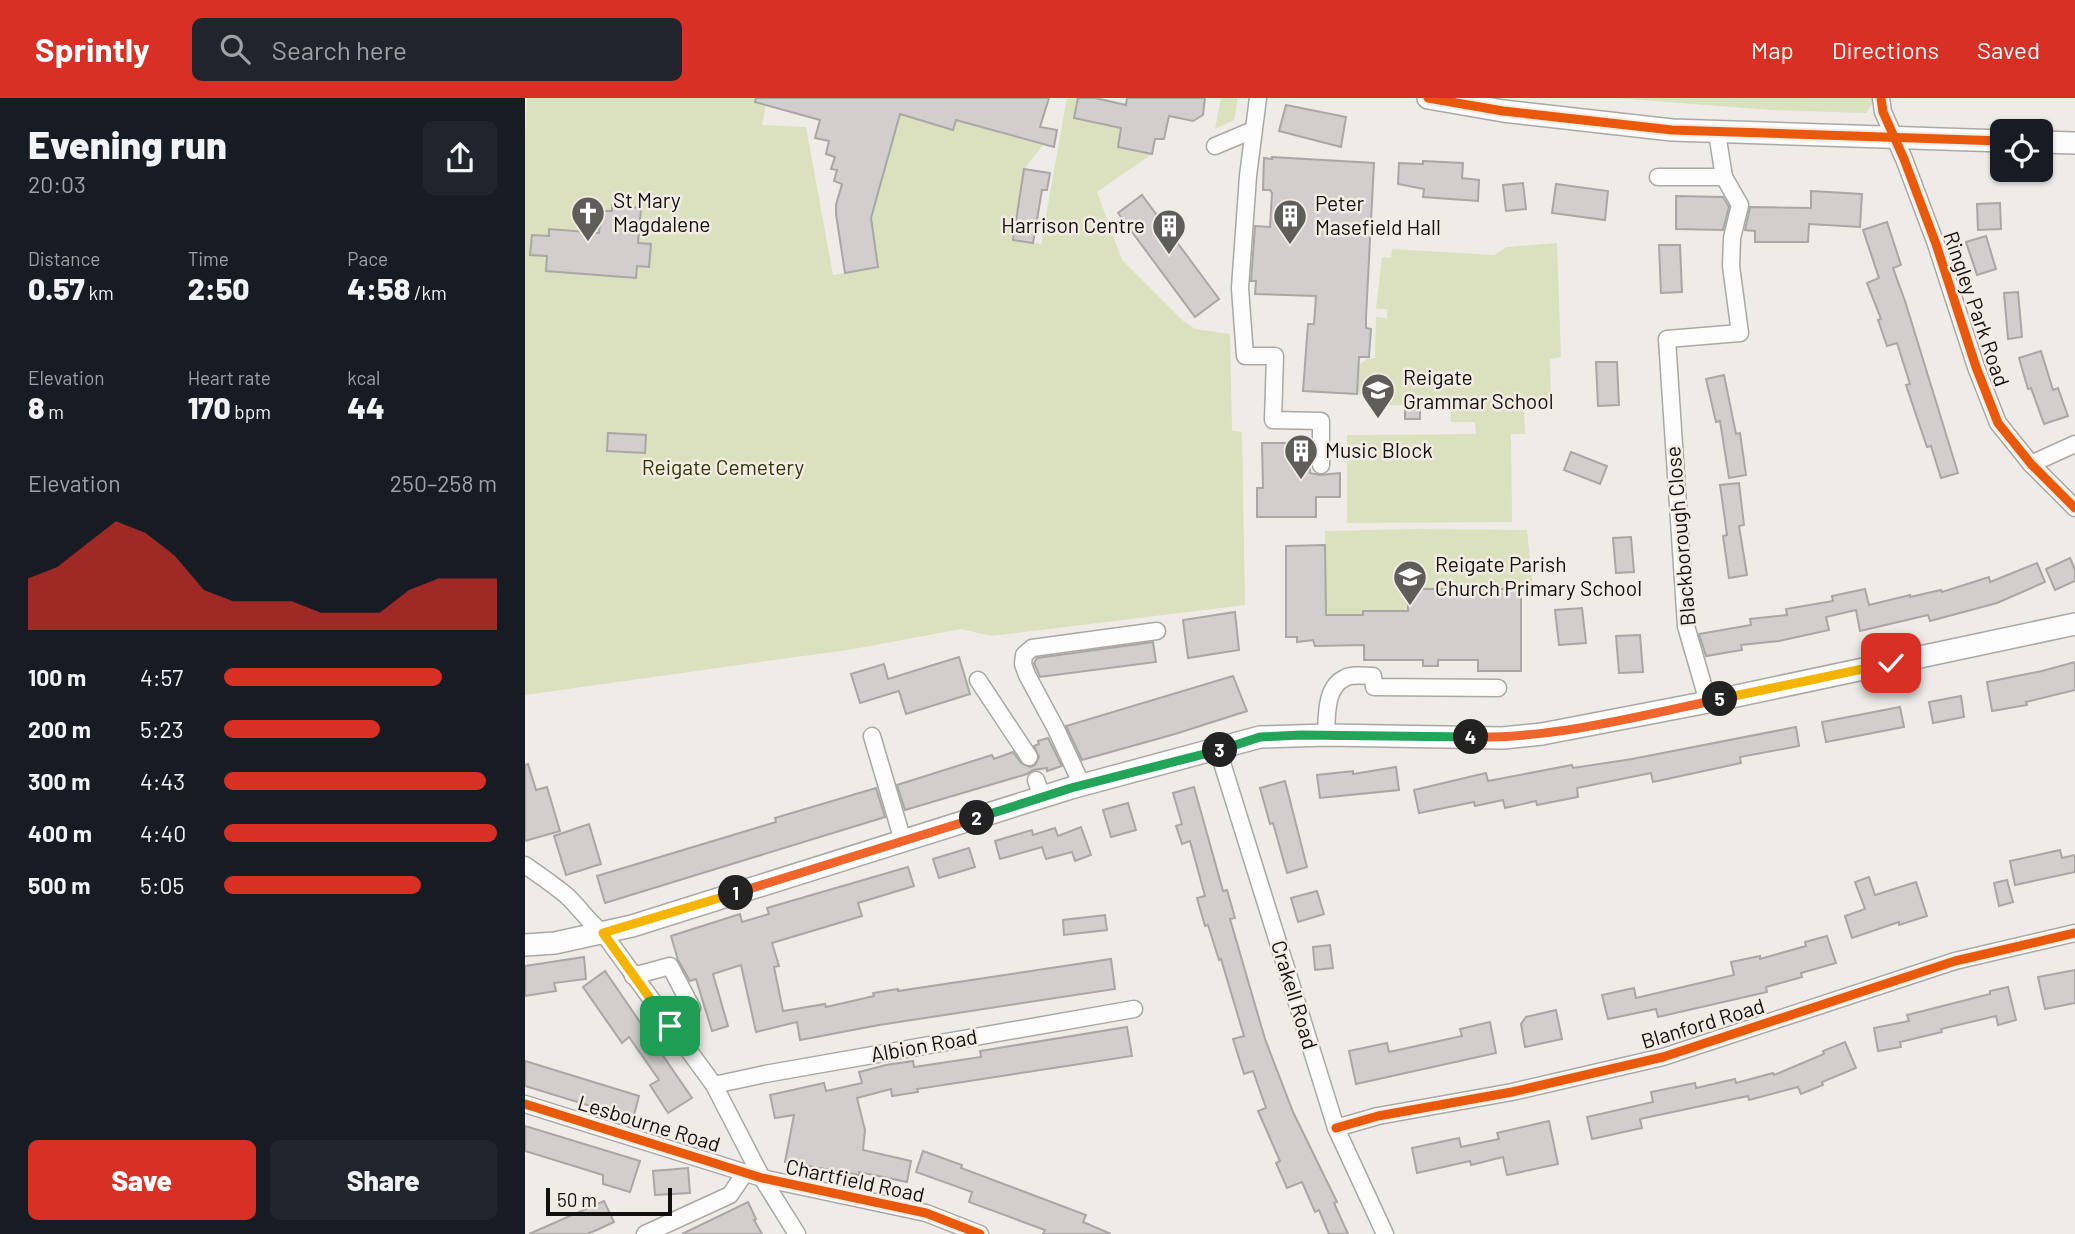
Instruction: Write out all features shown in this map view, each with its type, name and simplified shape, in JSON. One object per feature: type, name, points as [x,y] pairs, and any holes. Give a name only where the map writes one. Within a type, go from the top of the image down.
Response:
[{"type":"main road","points":[[1429,98],[1503,111],[1672,130],[1990,141]]},
{"type":"main road","points":[[2053,142],[2075,143]]},
{"type":"main road","points":[[525,945],[555,943],[603,933],[903,841],[1039,789],[1082,785],[1260,737],[1326,735],[1503,738],[1542,734],[1708,702],[2075,624]]},
{"type":"street","points":[[1258,98],[1248,176],[1240,288],[1245,356],[1275,356],[1273,420],[1321,421],[1321,465]]},
{"type":"street","name":"Ringley Park Road","points":[[1881,98],[1883,112],[1936,244],[1976,367],[1998,423],[2031,464],[2075,508]]},
{"type":"street","points":[[1215,146],[1253,130]]},
{"type":"street","points":[[1658,177],[1724,177],[1717,133]]},
{"type":"street","name":"Blackborough Close","points":[[1708,702],[1686,626],[1667,339],[1740,333],[1731,266],[1732,238],[1740,205],[1724,177]]},
{"type":"street","points":[[2031,464],[2075,444]]},
{"type":"street","points":[[1082,785],[1027,675],[1023,664],[1024,655],[1032,648],[1157,631]]},
{"type":"street","points":[[1326,735],[1327,706],[1333,686],[1346,676],[1373,676],[1374,687],[1498,688]]},
{"type":"street","points":[[978,680],[1029,757]]},
{"type":"street","points":[[872,736],[903,841]]},
{"type":"street","name":"Crakell Road","points":[[1218,750],[1336,1128],[1385,1234]]},
{"type":"street","points":[[525,864],[566,895],[591,925],[603,933],[714,1085],[762,1178],[797,1234]]},
{"type":"street","name":"Blanford Road","points":[[1336,1128],[1378,1116],[1512,1092],[1663,1057],[1955,961],[2075,933]]},
{"type":"street","points":[[633,976],[670,966],[692,1007]]},
{"type":"street","name":"Albion Road","points":[[714,1085],[1135,1009]]},
{"type":"street","name":"Lesbourne Road","points":[[525,1104],[762,1178]]},
{"type":"street","points":[[645,1234],[730,1195],[745,1172]]},
{"type":"street","name":"Chartfield Road","points":[[762,1178],[926,1213],[980,1234]]},
{"type":"green space","name":"Reigate Cemetery","points":[[527,98],[767,98],[762,125],[806,127],[833,275],[878,267],[871,218],[874,205],[872,107],[953,130],[956,120],[1043,145],[1024,169],[1013,240],[1041,244],[1067,98],[1078,98],[1074,118],[1124,111],[1118,147],[1152,154],[1097,192],[1122,260],[1182,320],[1195,329],[1230,334],[1232,431],[1242,432],[1245,605],[991,636],[961,629],[854,649],[525,695]]},
{"type":"green space","points":[[1221,98],[1238,98],[1234,120],[1215,129]]},
{"type":"green space","points":[[1616,98],[1876,98],[1866,113],[1771,110]]},
{"type":"green space","points":[[1557,243],[1561,357],[1550,359],[1551,407],[1524,408],[1525,434],[1511,434],[1512,522],[1347,523],[1347,435],[1476,434],[1475,422],[1451,422],[1450,406],[1368,405],[1368,395],[1357,394],[1359,365],[1367,359],[1375,358],[1376,317],[1387,318],[1387,309],[1376,309],[1382,257],[1391,258],[1392,249],[1494,255],[1507,247]]},
{"type":"green space","points":[[1527,530],[1533,589],[1417,589],[1417,596],[1408,597],[1408,611],[1364,611],[1364,630],[1340,629],[1340,615],[1326,615],[1325,531]]},
{"type":"building","points":[[756,98],[1049,98],[1040,127],[1057,130],[1054,147],[956,120],[953,130],[900,114],[871,218],[878,267],[845,273],[836,214],[842,184],[834,181],[837,170],[831,169],[835,157],[826,154],[829,141],[815,138],[820,120],[755,102]]},
{"type":"building","points":[[1078,98],[1095,98],[1126,105],[1127,98],[1205,98],[1203,115],[1193,121],[1169,116],[1164,139],[1155,139],[1152,154],[1118,147],[1121,128],[1074,118]]},
{"type":"building","points":[[1286,105],[1346,117],[1341,147],[1279,131]]},
{"type":"building","points":[[1264,158],[1374,163],[1366,317],[1366,328],[1371,329],[1369,357],[1359,357],[1357,394],[1303,391],[1308,324],[1314,324],[1316,296],[1255,294],[1256,281],[1251,281],[1255,226],[1270,227],[1272,193],[1270,190],[1263,190]]},
{"type":"building","points":[[1423,161],[1463,163],[1462,178],[1479,180],[1478,201],[1423,197],[1424,189],[1398,184],[1399,163],[1423,164]]},
{"type":"building","points":[[1024,169],[1050,173],[1047,190],[1042,190],[1033,243],[1013,240]]},
{"type":"building","points":[[1523,183],[1526,209],[1506,211],[1503,185]]},
{"type":"building","points":[[1556,184],[1608,191],[1605,220],[1552,213]]},
{"type":"building","points":[[1811,191],[1862,194],[1860,227],[1809,224],[1808,242],[1755,242],[1755,231],[1745,230],[1750,207],[1811,208]]},
{"type":"building","name":"Harrison Centre","points":[[1142,195],[1219,299],[1195,317],[1118,213]]},
{"type":"building","points":[[1676,196],[1723,197],[1729,207],[1723,230],[1676,229]]},
{"type":"building","points":[[2000,203],[2001,229],[1978,230],[1977,204]]},
{"type":"building","name":"St Mary Magdalene","points":[[612,205],[641,208],[638,243],[651,244],[649,267],[637,266],[636,278],[546,271],[547,256],[530,255],[532,235],[549,236],[549,229],[599,233],[601,211],[612,211]]},
{"type":"building","points":[[1887,222],[1901,265],[1893,268],[1958,473],[1941,478],[1931,446],[1927,447],[1906,385],[1910,384],[1897,343],[1887,346],[1878,320],[1881,319],[1867,283],[1879,278],[1863,230]]},
{"type":"building","points":[[1986,236],[1996,269],[1977,275],[1966,242]]},
{"type":"building","points":[[1659,245],[1680,245],[1682,292],[1661,293]]},
{"type":"building","points":[[2018,292],[2022,337],[2008,339],[2004,293]]},
{"type":"building","points":[[2041,351],[2053,390],[2058,388],[2068,416],[2044,424],[2031,388],[2028,389],[2019,358]]},
{"type":"building","points":[[1596,362],[1617,362],[1619,405],[1598,406]]},
{"type":"building","points":[[1724,375],[1736,434],[1740,433],[1746,475],[1729,478],[1720,421],[1716,422],[1706,379]]},
{"type":"building","points":[[1405,406],[1420,406],[1420,419],[1405,419]]},
{"type":"building","points":[[608,433],[646,435],[645,453],[607,451]]},
{"type":"building","name":"Music Block","points":[[1262,443],[1310,443],[1310,473],[1340,473],[1340,497],[1316,497],[1316,517],[1257,517],[1257,488],[1263,488]]},
{"type":"building","points":[[1571,452],[1607,466],[1600,484],[1564,470]]},
{"type":"building","points":[[1739,483],[1744,525],[1739,526],[1747,575],[1729,578],[1723,536],[1727,535],[1720,485]]},
{"type":"building","points":[[1631,537],[1634,572],[1616,573],[1613,538]]},
{"type":"building","points":[[1325,545],[1326,615],[1363,615],[1363,611],[1408,611],[1408,596],[1417,596],[1417,589],[1521,589],[1521,671],[1478,671],[1478,660],[1438,660],[1438,666],[1423,666],[1423,660],[1364,660],[1364,645],[1315,646],[1313,640],[1297,642],[1297,637],[1286,637],[1286,546]]},
{"type":"building","points":[[2070,558],[2075,570],[2075,581],[2055,590],[2046,569]]},
{"type":"building","points":[[2037,563],[2045,582],[1997,603],[1930,621],[1928,615],[1860,631],[1856,610],[1826,617],[1829,630],[1779,641],[1741,645],[1742,650],[1706,656],[1699,634],[1751,625],[1750,619],[1787,615],[1786,609],[1833,601],[1832,596],[1865,589],[1869,605],[1910,595],[1942,592],[1989,577],[1990,582]]},
{"type":"building","points":[[1582,608],[1586,643],[1559,645],[1555,610]]},
{"type":"building","points":[[1235,612],[1239,650],[1188,658],[1183,620]]},
{"type":"building","points":[[1640,635],[1643,672],[1619,673],[1616,636]]},
{"type":"building","points":[[1153,642],[1156,662],[1040,677],[1034,663],[1037,658]]},
{"type":"building","points":[[959,657],[970,694],[906,714],[899,691],[860,703],[851,674],[884,664],[888,679]]},
{"type":"building","points":[[2075,662],[2075,690],[2026,702],[2027,705],[1992,711],[1987,682]]},
{"type":"building","points":[[1233,676],[1247,711],[1175,734],[1082,760],[1066,726]]},
{"type":"building","points":[[1961,696],[1964,717],[1933,723],[1929,702]]},
{"type":"building","points":[[1900,707],[1904,727],[1826,742],[1822,722]]},
{"type":"building","points":[[1796,727],[1799,746],[1740,757],[1741,763],[1653,782],[1651,773],[1577,788],[1578,797],[1537,805],[1536,801],[1505,808],[1503,800],[1475,806],[1474,802],[1419,813],[1414,790],[1486,773],[1488,781],[1572,765],[1573,768],[1632,759]]},
{"type":"building","points":[[1048,738],[1062,766],[1047,771],[1047,768],[1033,770],[905,810],[897,785],[992,755],[994,759],[1013,752],[1021,763],[1030,767],[1035,765],[1039,757],[1034,746],[1039,744],[1038,741]]},
{"type":"building","points":[[528,764],[536,790],[547,787],[560,831],[525,841],[525,765]]},
{"type":"building","points":[[1396,767],[1399,790],[1320,798],[1317,775],[1353,771],[1353,774]]},
{"type":"building","points":[[1285,781],[1307,867],[1287,873],[1260,788]]},
{"type":"building","points":[[1194,787],[1223,891],[1227,890],[1235,918],[1230,919],[1265,1039],[1293,1112],[1337,1202],[1334,1203],[1348,1234],[1329,1234],[1319,1210],[1315,1212],[1302,1182],[1287,1188],[1276,1163],[1280,1161],[1258,1111],[1266,1108],[1253,1071],[1244,1074],[1233,1039],[1244,1036],[1221,959],[1219,960],[1208,925],[1205,926],[1197,898],[1205,896],[1190,841],[1182,844],[1176,826],[1182,824],[1173,793]]},
{"type":"building","points":[[876,788],[885,817],[605,903],[597,876],[776,822],[775,818]]},
{"type":"building","points":[[1128,803],[1136,830],[1111,837],[1103,810]]},
{"type":"building","points":[[589,824],[601,864],[566,875],[554,836]]},
{"type":"building","points":[[1081,827],[1091,855],[1075,861],[1072,852],[1046,859],[1042,847],[1000,859],[995,841],[1032,830],[1033,835],[1055,828],[1058,836]]},
{"type":"building","points":[[969,848],[975,867],[939,878],[933,859]]},
{"type":"building","points":[[2060,850],[2062,858],[2075,855],[2075,872],[2015,885],[2010,861]]},
{"type":"building","points":[[908,867],[914,886],[858,903],[862,916],[772,943],[779,966],[774,967],[783,1011],[825,1004],[826,1007],[874,996],[873,993],[898,989],[1111,959],[1115,989],[879,1025],[800,1040],[797,1022],[756,1032],[741,965],[713,974],[728,1026],[712,1031],[696,979],[690,981],[678,960],[671,936],[740,914],[742,922],[769,914],[767,908]]},
{"type":"building","points":[[1869,877],[1875,895],[1916,882],[1927,916],[1899,925],[1899,922],[1852,938],[1845,916],[1865,909],[1855,882]]},
{"type":"building","points":[[2007,880],[2013,902],[1999,906],[1994,883]]},
{"type":"building","points":[[1317,891],[1324,914],[1298,922],[1291,898]]},
{"type":"building","points":[[1105,915],[1107,930],[1064,935],[1063,920]]},
{"type":"building","points":[[1827,936],[1836,963],[1801,973],[1802,977],[1766,987],[1767,992],[1658,1017],[1656,1009],[1608,1019],[1602,995],[1634,988],[1636,998],[1734,975],[1731,962],[1760,956],[1760,959],[1806,946],[1805,942]]},
{"type":"building","points":[[1330,945],[1333,968],[1315,970],[1313,947]]},
{"type":"building","points":[[584,957],[586,979],[554,983],[556,991],[525,996],[525,966]]},
{"type":"building","points":[[2075,970],[2075,1003],[2045,1009],[2038,977]]},
{"type":"building","points":[[605,971],[692,1098],[668,1113],[650,1085],[659,1080],[629,1037],[622,1043],[583,987]]},
{"type":"building","points":[[2008,987],[2016,1020],[1998,1025],[1996,1016],[1941,1029],[1942,1032],[1900,1042],[1901,1047],[1878,1051],[1874,1028],[1909,1021],[1907,1015]]},
{"type":"building","points":[[1556,1010],[1562,1039],[1525,1047],[1521,1024],[1526,1017]]},
{"type":"building","points":[[1490,1022],[1496,1053],[1356,1084],[1349,1051],[1387,1043],[1389,1052],[1462,1036],[1460,1029]]},
{"type":"building","points":[[1127,1027],[1132,1056],[917,1089],[918,1092],[892,1096],[891,1089],[857,1098],[865,1130],[863,1150],[911,1161],[907,1182],[859,1172],[859,1175],[785,1162],[794,1115],[775,1118],[770,1095],[824,1083],[826,1091],[862,1083],[859,1072],[886,1065],[913,1061],[914,1067],[981,1057],[980,1051]]},
{"type":"building","points":[[1845,1042],[1856,1068],[1801,1094],[1798,1087],[1749,1100],[1748,1096],[1640,1119],[1642,1128],[1592,1139],[1587,1117],[1653,1102],[1651,1092],[1695,1083],[1696,1088],[1735,1079],[1736,1083],[1773,1073],[1774,1075]]},
{"type":"building","points":[[525,1061],[639,1096],[633,1119],[525,1086]]},
{"type":"building","points":[[1549,1121],[1558,1164],[1507,1175],[1503,1157],[1471,1165],[1470,1161],[1417,1173],[1412,1148],[1459,1138],[1461,1147],[1499,1139],[1497,1133]]},
{"type":"building","points":[[525,1126],[640,1161],[630,1192],[603,1184],[603,1175],[525,1151]]},
{"type":"building","points":[[923,1151],[1086,1215],[1083,1222],[1111,1234],[1043,1234],[1045,1230],[969,1202],[972,1192],[916,1172]]},
{"type":"building","points":[[688,1168],[690,1193],[655,1195],[653,1171]]},
{"type":"building","points":[[604,1201],[614,1222],[599,1229],[587,1234],[529,1234]]},
{"type":"building","points":[[748,1202],[762,1234],[682,1234]]},
{"type":"cycle path","points":[[1428,98],[1503,111],[1672,130],[1990,141]]},
{"type":"cycle path","points":[[1881,98],[1883,112],[1936,244],[1976,367],[1998,423],[2031,464],[2075,508]]},
{"type":"cycle path","points":[[1336,1128],[1378,1116],[1512,1092],[1663,1057],[1955,961],[2075,933]]},
{"type":"cycle path","points":[[525,1104],[762,1178],[926,1213],[980,1234]]},
{"type":"place","name":"St Mary Magdalene","points":[[588,243]]},
{"type":"place","name":"Peter Masefield Hall","points":[[1290,246]]},
{"type":"place","name":"Harrison Centre","points":[[1169,256]]},
{"type":"place","name":"Reigate Grammar School","points":[[1378,420]]},
{"type":"place","name":"Music Block","points":[[1301,481]]},
{"type":"place","name":"Reigate Parish Church Primary School","points":[[1410,607]]},
{"type":"route","points":[[670,1026],[603,933],[1071,788],[1260,737],[1326,735],[1503,738],[1542,734],[1891,663]]}]
